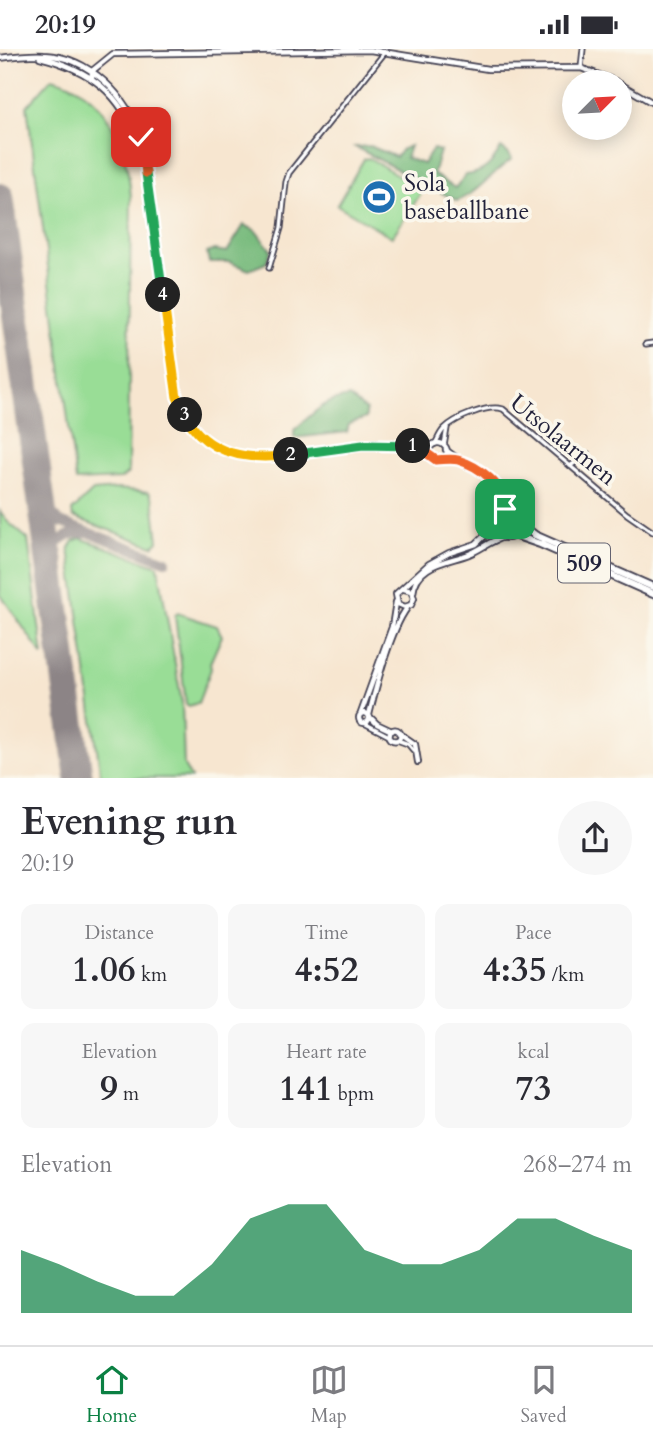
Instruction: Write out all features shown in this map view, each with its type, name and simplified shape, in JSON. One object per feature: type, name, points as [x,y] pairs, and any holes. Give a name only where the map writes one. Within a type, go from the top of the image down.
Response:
[{"type":"highway","points":[[512,515],[502,515],[496,521],[497,531],[504,537],[514,535],[518,522]]},
{"type":"highway","name":"509","points":[[512,515],[529,532],[653,587]]},
{"type":"highway","name":"509","points":[[514,535],[653,594]]},
{"type":"street","points":[[581,68],[583,49]]},
{"type":"street","points":[[269,268],[281,228],[289,173],[386,51]]},
{"type":"street","points":[[93,75],[106,59],[120,53],[386,51],[488,69],[586,70]]},
{"type":"street","points":[[0,58],[35,55],[93,75],[123,109],[142,150],[176,390],[183,411],[196,431],[222,450],[251,458],[363,445],[434,445],[445,448],[456,459],[483,474],[507,495],[512,515]]},
{"type":"street","points":[[632,91],[653,103]]},
{"type":"street","points":[[646,344],[653,343]]},
{"type":"street","name":"Utsolaarmen","points":[[434,445],[447,428],[484,408],[499,407],[627,514],[653,532]]},
{"type":"street","points":[[442,460],[447,428]]},
{"type":"street","points":[[430,456],[429,451],[434,445]]},
{"type":"street","points":[[418,447],[436,460],[456,459]]},
{"type":"street","points":[[570,466],[588,454]]},
{"type":"street","points":[[499,488],[505,504],[502,515]]},
{"type":"street","points":[[418,762],[415,744],[399,733],[391,733],[359,719],[392,627],[398,591],[404,589],[429,564],[449,553],[469,548],[488,535],[495,526]]},
{"type":"street","points":[[364,723],[368,721],[371,700],[397,629],[414,600],[417,581],[441,561],[469,554],[490,541],[504,537]]},
{"type":"street","points":[[404,589],[413,594]]},
{"type":"street","points":[[396,601],[401,607],[409,606]]},
{"type":"street","points":[[361,713],[365,712],[391,733],[392,740],[408,744],[412,750]]},
{"type":"street","points":[[397,740],[399,733]]},
{"type":"green space","points":[[52,78],[87,95],[100,108],[119,140],[129,178],[128,473],[121,479],[76,481],[27,106]]},
{"type":"green space","points":[[370,146],[396,157],[402,149],[410,146],[406,158],[423,164],[433,149],[440,151],[433,174],[455,188],[466,175],[487,167],[501,148],[512,159],[471,194],[457,201],[355,147]]},
{"type":"green space","name":"Sola baseballbane","points":[[369,158],[423,190],[392,237],[337,205],[364,159]]},
{"type":"green space","points":[[244,225],[255,230],[271,250],[266,263],[249,270],[229,262],[209,262],[207,253],[214,250],[227,252]]},
{"type":"green space","points":[[349,397],[366,410],[366,418],[349,424],[347,432],[294,438],[294,430],[319,409],[332,401]]},
{"type":"green space","points":[[117,489],[149,492],[153,499],[158,541],[153,546],[73,517],[72,511],[93,491]]},
{"type":"green space","points":[[0,511],[8,522],[28,539],[43,656],[0,594]]},
{"type":"green space","points":[[80,538],[158,566],[182,703],[184,766],[191,778],[101,778],[69,549],[74,541]]},
{"type":"green space","points":[[177,613],[217,626],[222,636],[210,663],[211,669],[198,703],[189,706],[186,704],[175,616]]},
{"type":"taxiway","points":[[40,487],[50,511],[60,522],[166,561]]},
{"type":"taxiway","points":[[50,561],[61,540],[71,534],[84,533]]},
{"type":"runway","points":[[0,197],[79,778]]},
{"type":"place","name":"Sola baseballbane","points":[[379,197]]},
{"type":"route","points":[[141,137],[177,397],[187,419],[201,436],[222,450],[251,458],[363,445],[418,447],[436,460],[456,459],[483,474],[499,488],[505,499],[505,509]]}]
